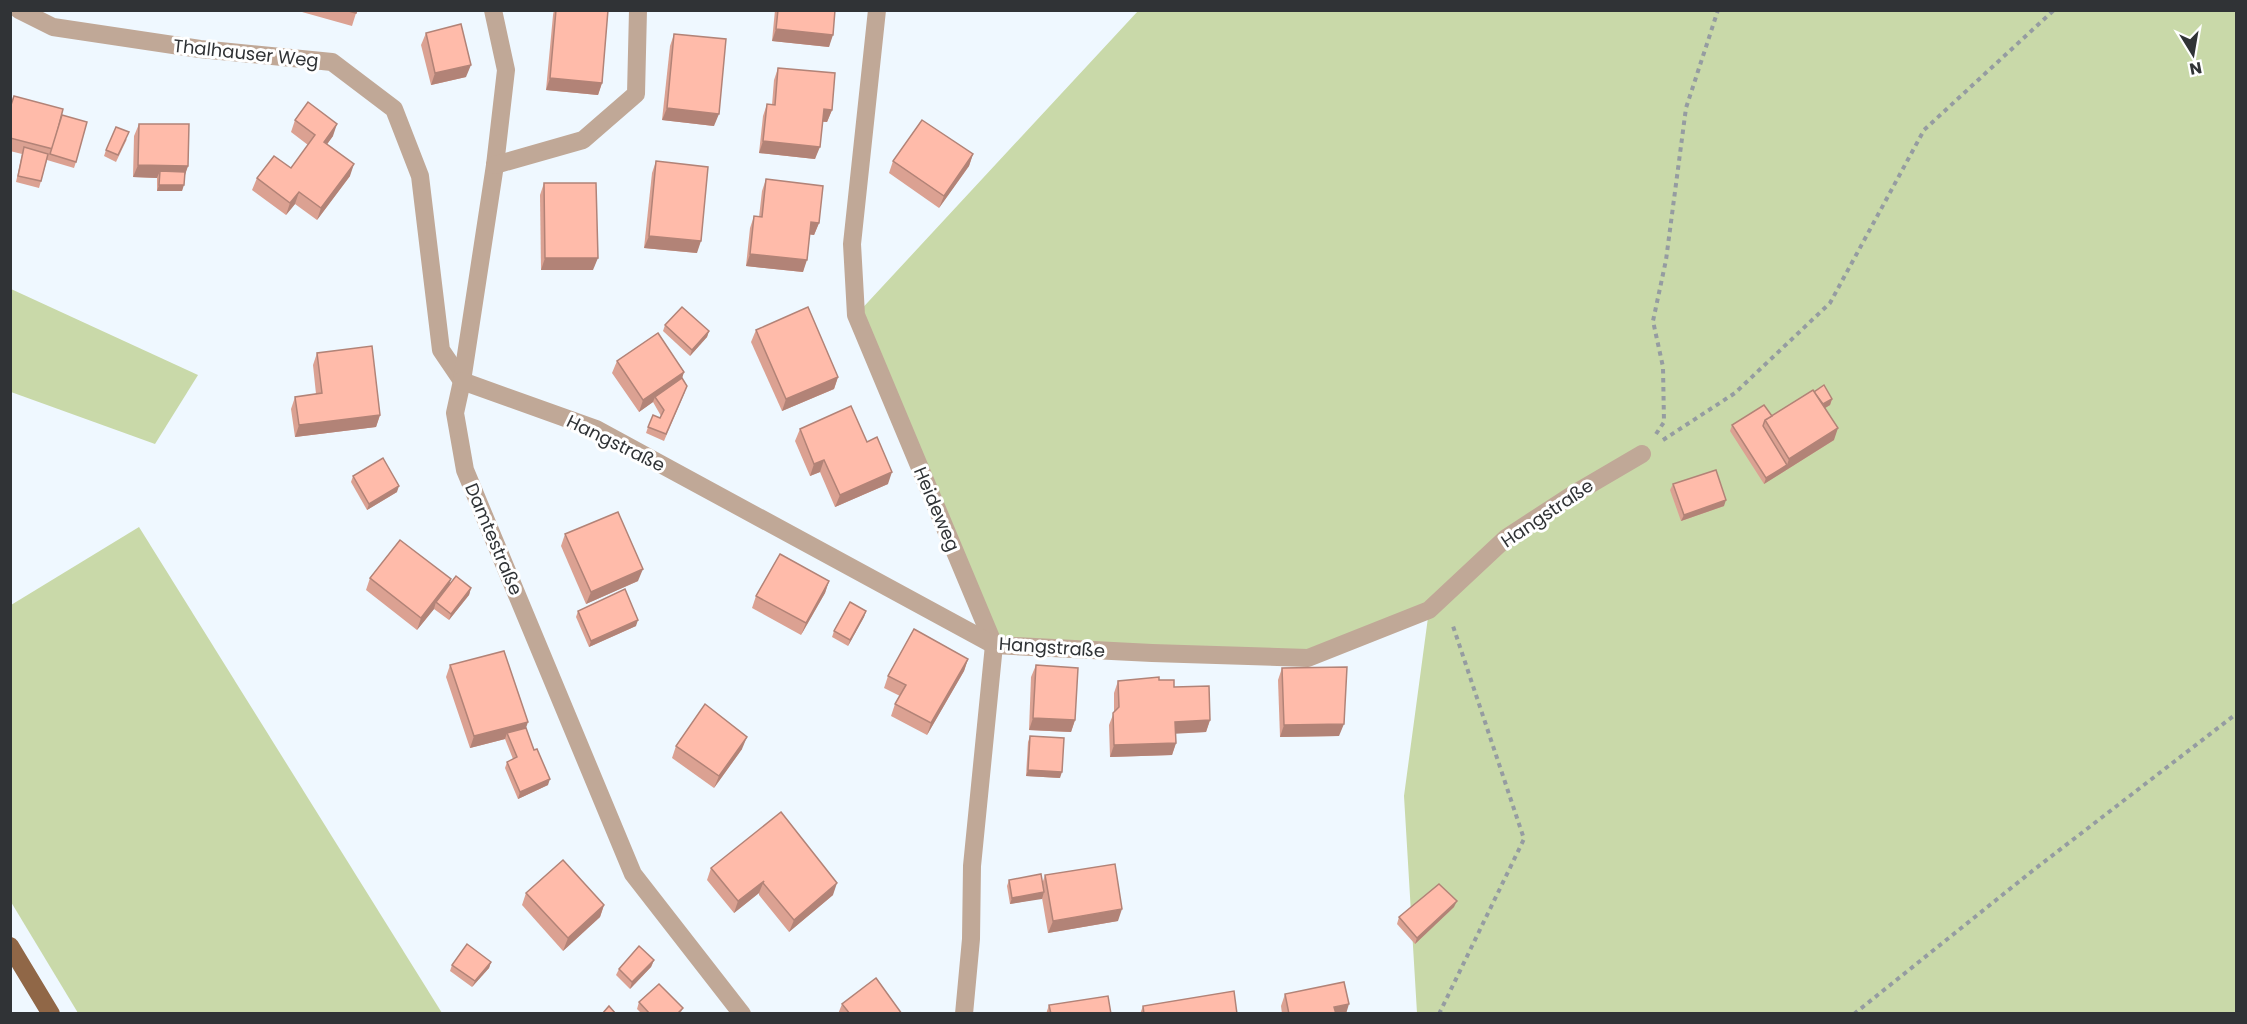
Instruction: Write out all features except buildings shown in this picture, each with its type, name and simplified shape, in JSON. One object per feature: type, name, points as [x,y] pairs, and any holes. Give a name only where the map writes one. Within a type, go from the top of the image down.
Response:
[{"type":"main road","points":[[10,946],[51,1014]]},
{"type":"street","name":"Thalhauser Weg","points":[[19,10],[53,27],[200,49],[332,62],[394,109],[420,176],[441,350],[462,381]]},
{"type":"street","name":"Damtestraße","points":[[493,10],[506,70],[495,165],[462,381],[455,413],[465,470],[633,874],[742,1014]]},
{"type":"street","points":[[495,165],[583,140],[636,94],[638,10]]},
{"type":"street","name":"Heideweg","points":[[877,10],[852,244],[856,315],[994,645],[972,866],[971,939],[964,1014]]},
{"type":"street","name":"Hangstraße","points":[[462,381],[596,429],[994,645],[1308,658],[1429,610],[1506,538],[1572,495],[1642,454]]},
{"type":"path","points":[[1642,454],[1664,422],[1664,367],[1653,321],[1666,260],[1686,108],[1718,10]]},
{"type":"path","points":[[1642,454],[1735,393],[1830,303],[1924,130],[2054,10]]},
{"type":"path","points":[[1439,1014],[1524,839],[1443,597]]},
{"type":"path","points":[[1854,1014],[2031,872],[2236,714]]},
{"type":"green space","points":[[1138,11],[2236,11],[2236,1013],[1417,1013],[1404,796],[1429,610],[1308,658],[994,645],[856,315]]},
{"type":"green space","points":[[11,289],[198,375],[155,444],[11,392]]},
{"type":"green space","points":[[139,527],[442,1013],[78,1013],[11,902],[11,605]]}]
